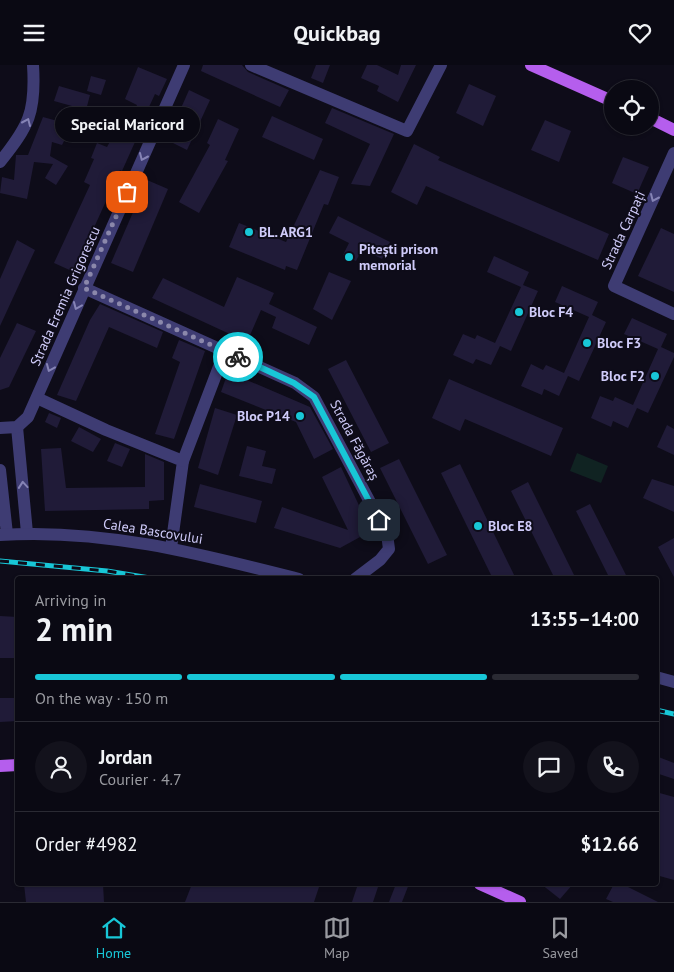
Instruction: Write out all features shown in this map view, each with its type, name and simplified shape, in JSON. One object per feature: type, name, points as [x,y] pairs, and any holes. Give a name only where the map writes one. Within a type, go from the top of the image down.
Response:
[{"type":"main road","points":[[534,66],[604,97]]},
{"type":"main road","points":[[659,122],[674,130]]},
{"type":"main road","points":[[0,766],[15,765]]},
{"type":"main road","points":[[484,886],[520,902]]},
{"type":"street","points":[[0,162],[17,141],[33,108],[33,65]]},
{"type":"street","name":"Strada Eremia Grigorescu","points":[[17,427],[28,417],[37,398],[184,65]]},
{"type":"street","points":[[251,65],[407,131],[441,65]]},
{"type":"street","name":"Strada Carpați","points":[[674,153],[614,286],[674,314]]},
{"type":"street","name":"Strada Făgăraș","points":[[84,288],[307,390],[320,404],[387,535],[389,549],[380,560],[359,576]]},
{"type":"street","points":[[171,548],[182,461],[225,351]]},
{"type":"street","points":[[37,398],[106,431],[182,461]]},
{"type":"street","points":[[0,428],[17,427],[27,533]]},
{"type":"street","points":[[0,470],[3,534]]},
{"type":"street","name":"Calea Bascovului","points":[[3,534],[27,533],[118,539],[171,548],[287,576]]},
{"type":"street","points":[[659,678],[674,682]]},
{"type":"green space","points":[[577,453],[608,466],[601,483],[570,471]]},
{"type":"building","points":[[203,65],[242,65],[248,72],[289,90],[280,107],[201,71]]},
{"type":"building","points":[[316,65],[330,65],[323,83],[311,78]]},
{"type":"building","points":[[367,65],[377,65],[398,75],[401,65],[416,65],[398,102],[377,91],[379,86],[361,78]]},
{"type":"building","points":[[138,67],[167,79],[159,96],[155,94],[143,120],[149,123],[144,135],[139,133],[122,171],[120,170],[74,272],[54,263],[90,185],[84,182],[94,159],[91,158],[97,143],[107,147],[119,125],[127,128],[137,105],[125,99]]},
{"type":"building","points":[[91,76],[106,80],[101,95],[87,91]]},
{"type":"building","points":[[469,84],[496,96],[483,126],[456,113]]},
{"type":"building","points":[[59,86],[90,95],[86,110],[54,101]]},
{"type":"building","points":[[189,90],[210,100],[187,150],[167,140]]},
{"type":"building","points":[[332,108],[394,134],[370,186],[351,184],[370,144],[325,123]]},
{"type":"building","points":[[272,116],[323,139],[314,160],[262,137]]},
{"type":"building","points":[[43,117],[72,125],[62,145],[52,142],[50,156],[68,166],[56,185],[45,178],[53,164],[34,162],[27,199],[0,193],[2,177],[14,180],[16,155],[28,155]]},
{"type":"building","points":[[218,119],[239,129],[225,160],[228,161],[199,213],[179,202],[210,145],[207,143]]},
{"type":"building","points":[[545,120],[571,131],[559,162],[531,150]]},
{"type":"building","points":[[414,144],[440,157],[438,160],[609,234],[598,260],[426,186],[417,205],[391,192]]},
{"type":"building","points":[[623,157],[649,167],[637,194],[612,183]]},
{"type":"building","name":"BL. ARG1","points":[[320,170],[339,177],[328,205],[324,204],[297,270],[286,266],[285,270],[229,247],[239,223],[286,242]]},
{"type":"building","points":[[147,180],[168,189],[133,272],[111,263]]},
{"type":"building","points":[[338,216],[390,242],[382,259],[362,249],[356,261],[343,255],[349,243],[329,233]]},
{"type":"building","points":[[661,228],[674,234],[674,292],[638,276]]},
{"type":"building","points":[[17,240],[35,250],[0,326],[0,279]]},
{"type":"building","name":"Bloc F4","points":[[494,256],[529,272],[523,285],[538,291],[511,351],[500,346],[491,365],[476,359],[473,364],[453,355],[463,334],[475,339],[477,335],[495,343],[521,287],[487,272]]},
{"type":"building","points":[[329,272],[351,281],[332,320],[313,309]]},
{"type":"building","points":[[237,277],[274,293],[269,304],[317,327],[309,345],[272,328],[276,317],[261,310],[247,342],[152,298],[163,278],[224,307]]},
{"type":"building","name":"Bloc F3","points":[[562,286],[598,302],[592,315],[606,322],[579,381],[568,376],[559,396],[544,389],[542,395],[521,386],[531,364],[543,370],[546,365],[564,373],[589,317],[555,302]]},
{"type":"building","points":[[100,304],[163,332],[157,348],[109,327],[76,401],[57,395],[90,320]]},
{"type":"building","name":"Bloc F2","points":[[632,318],[667,334],[661,347],[674,353],[674,357],[648,413],[637,408],[628,428],[613,421],[611,427],[591,418],[600,396],[613,401],[615,397],[633,405],[658,349],[624,334]]},
{"type":"building","points":[[17,323],[36,331],[9,387],[0,390],[0,358]]},
{"type":"building","points":[[179,340],[205,351],[174,439],[155,434],[180,362],[172,358]]},
{"type":"building","points":[[346,360],[389,443],[371,452],[328,369]]},
{"type":"building","name":"Bloc P14","points":[[228,372],[310,407],[333,449],[314,459],[296,422],[221,392]]},
{"type":"building","points":[[449,379],[563,428],[551,456],[465,419],[460,431],[432,418]]},
{"type":"building","points":[[215,408],[237,415],[218,475],[198,468]]},
{"type":"building","points":[[49,413],[61,418],[57,428],[45,422]]},
{"type":"building","points":[[667,425],[674,429],[674,455],[657,447]]},
{"type":"building","points":[[79,427],[101,439],[93,452],[71,441]]},
{"type":"building","points":[[115,443],[130,449],[122,467],[107,461]]},
{"type":"building","points":[[247,446],[266,451],[262,466],[276,469],[272,484],[239,476]]},
{"type":"building","points":[[61,448],[66,488],[145,487],[145,454],[164,462],[164,500],[149,501],[149,509],[45,511],[41,449]]},
{"type":"building","points":[[399,459],[447,555],[428,564],[380,468]]},
{"type":"building","name":"Bloc E8","points":[[460,464],[515,576],[492,576],[441,473]]},
{"type":"building","points":[[341,467],[371,531],[340,548],[274,528],[282,507],[348,530],[322,477]]},
{"type":"building","points":[[652,479],[674,486],[674,512],[643,498]]},
{"type":"building","points":[[528,482],[575,576],[554,576],[511,491]]},
{"type":"building","points":[[200,484],[262,501],[256,523],[194,507]]},
{"type":"building","points":[[590,504],[626,576],[608,576],[576,511]]},
{"type":"building","points":[[674,538],[674,577],[658,547]]},
{"type":"building","points":[[0,616],[15,617],[15,658],[0,658]]},
{"type":"building","points":[[0,698],[15,698],[15,721],[0,722]]},
{"type":"building","points":[[659,757],[674,763],[674,779],[659,774]]},
{"type":"building","points":[[659,793],[674,797],[674,880],[659,876]]},
{"type":"building","points":[[24,886],[103,886],[104,902],[26,902]]},
{"type":"building","points":[[191,886],[319,886],[314,902],[185,902]]},
{"type":"building","points":[[357,886],[378,886],[373,902],[352,902]]},
{"type":"building","points":[[395,886],[408,886],[402,902],[389,902]]},
{"type":"building","points":[[544,886],[571,886],[560,899]]},
{"type":"building","points":[[613,886],[626,886],[658,902],[613,902],[606,899]]},
{"type":"railway","points":[[0,561],[107,571],[138,576]]},
{"type":"railway","points":[[659,711],[674,714]]},
{"type":"way so far","points":[[127,192],[84,288],[238,357]]},
{"type":"place","name":"Special Maricord","points":[[127,192]]},
{"type":"place","name":"BL. ARG1","points":[[249,232]]},
{"type":"place","name":"Pitești prison memorial","points":[[349,257]]},
{"type":"place","name":"Bloc F4","points":[[519,312]]},
{"type":"place","name":"Bloc F3","points":[[587,343]]},
{"type":"place","name":"Bloc F2","points":[[655,376]]},
{"type":"place","name":"Bloc P14","points":[[300,416]]},
{"type":"place","name":"Bloc E8","points":[[478,526]]},
{"type":"route","points":[[238,357],[294,383],[307,390],[314,397],[320,404],[379,520]]}]
